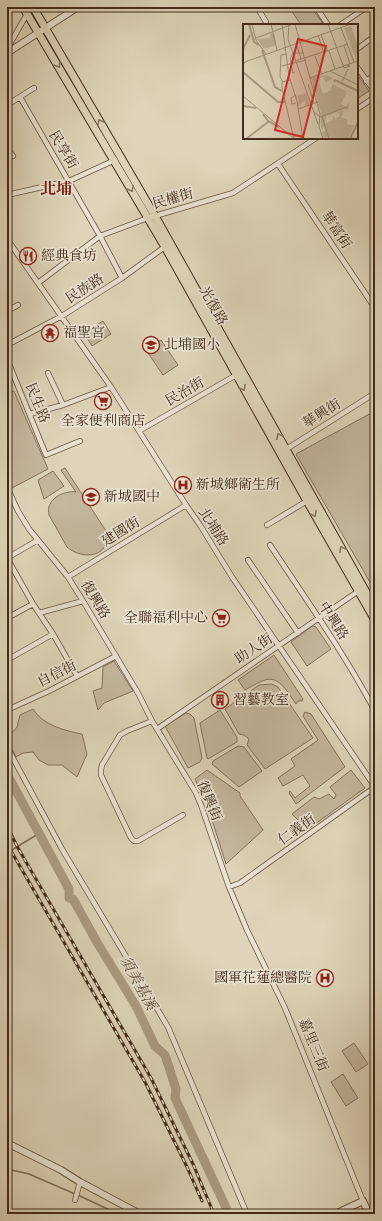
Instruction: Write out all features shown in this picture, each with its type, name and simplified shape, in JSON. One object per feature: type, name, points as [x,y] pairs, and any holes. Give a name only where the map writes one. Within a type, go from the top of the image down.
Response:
[{"type":"main road","name":"光復路","points":[[23,7],[118,159],[156,216],[167,245],[236,375],[283,451],[361,589],[375,620]]},
{"type":"main road","name":"光復路","points":[[32,7],[46,28],[118,159],[148,218],[167,245],[243,371],[307,502],[361,589],[375,608]]},
{"type":"street","points":[[7,53],[78,7]]},
{"type":"street","points":[[257,7],[266,22]]},
{"type":"street","points":[[317,7],[327,24]]},
{"type":"street","points":[[342,24],[367,7]]},
{"type":"street","points":[[7,48],[27,14]]},
{"type":"street","points":[[358,48],[375,36]]},
{"type":"street","points":[[358,69],[375,92]]},
{"type":"street","points":[[366,81],[375,75]]},
{"type":"street","points":[[7,105],[34,88]]},
{"type":"street","name":"民享街","points":[[20,97],[100,236],[122,278]]},
{"type":"street","points":[[358,108],[375,97]]},
{"type":"street","name":"民權街","points":[[38,283],[100,236],[148,218],[233,193],[315,139]]},
{"type":"street","points":[[7,148],[13,156]]},
{"type":"street","points":[[7,195],[69,181],[118,159]]},
{"type":"street","name":"華富街","points":[[278,164],[375,308]]},
{"type":"street","name":"北埔路","points":[[7,239],[111,388],[236,583],[375,787]]},
{"type":"street","name":"民族路","points":[[7,345],[62,316],[122,278],[167,245]]},
{"type":"street","points":[[7,311],[18,305]]},
{"type":"street","name":"民生路","points":[[7,360],[46,455],[80,441]]},
{"type":"street","name":"民治街","points":[[139,431],[243,371]]},
{"type":"street","points":[[48,373],[63,405]]},
{"type":"street","points":[[30,414],[63,405],[111,388]]},
{"type":"street","name":"華興街","points":[[283,451],[375,393]]},
{"type":"street","name":"復興路","points":[[7,491],[29,529],[68,576],[138,693],[157,729]]},
{"type":"street","points":[[267,525],[307,502]]},
{"type":"street","name":"建國街","points":[[68,576],[186,505]]},
{"type":"street","points":[[38,540],[7,558],[77,676]]},
{"type":"street","name":"中興路","points":[[270,545],[319,618],[362,687],[375,711]]},
{"type":"street","points":[[248,560],[298,633]]},
{"type":"street","name":"助人街","points":[[157,729],[361,589]]},
{"type":"street","points":[[40,614],[83,601]]},
{"type":"street","points":[[7,618],[33,604]]},
{"type":"street","points":[[7,660],[53,634]]},
{"type":"street","name":"自信街","points":[[7,710],[116,656]]},
{"type":"street","points":[[152,721],[120,735],[102,765],[101,775],[131,838],[134,840],[138,841],[183,815]]},
{"type":"street","name":"復興街","points":[[157,729],[196,793],[229,888]]},
{"type":"street","points":[[7,747],[62,849],[168,1027],[247,1214]]},
{"type":"street","name":"仁義街","points":[[229,888],[240,883],[375,787]]},
{"type":"street","name":"嘉里三街","points":[[229,888],[247,930],[285,1008],[369,1214]]},
{"type":"street","points":[[7,1143],[62,1170],[80,1182],[140,1214]]},
{"type":"street","points":[[75,1200],[80,1182]]},
{"type":"street","points":[[335,1214],[363,1201]]},
{"type":"shaded area","points":[[289,7],[311,7],[323,24],[300,24]]},
{"type":"shaded area","points":[[358,75],[369,91],[358,98]]},
{"type":"shaded area","points":[[103,321],[111,334],[92,346],[84,333]]},
{"type":"shaded area","points":[[161,340],[178,365],[163,375],[146,350]]},
{"type":"shaded area","points":[[14,391],[48,469],[10,489],[7,481],[7,394]]},
{"type":"shaded area","points":[[375,411],[375,591],[296,454]]},
{"type":"shaded area","points":[[65,468],[106,531],[107,540],[105,546],[101,551],[95,554],[81,554],[67,547],[49,515],[48,510],[52,501],[56,497],[61,494],[76,492],[61,470]]},
{"type":"shaded area","points":[[53,471],[64,486],[44,499],[38,480]]},
{"type":"shaded area","points":[[312,626],[316,627],[331,649],[307,666],[291,642]]},
{"type":"shaded area","points":[[274,655],[303,699],[302,701],[298,701],[296,704],[284,687],[275,680],[265,680],[245,690],[238,680]]},
{"type":"shaded area","points":[[114,661],[133,691],[104,703],[98,710],[93,691],[102,688],[103,667]]},
{"type":"shaded area","points":[[272,684],[278,687],[313,738],[265,769],[247,745],[249,739],[244,735],[239,734],[225,709],[259,685]]},
{"type":"shaded area","points":[[33,709],[37,715],[48,723],[62,729],[82,734],[87,754],[77,777],[62,765],[48,765],[39,760],[33,752],[23,753],[16,757],[7,739],[7,725],[11,734],[17,727],[20,715]]},
{"type":"shaded area","points":[[220,710],[237,737],[237,742],[208,759],[200,723]]},
{"type":"shaded area","points":[[305,712],[311,714],[345,767],[296,804],[289,793],[290,791],[295,798],[310,786],[303,775],[283,786],[278,778],[295,766],[291,759],[318,740],[303,716]]},
{"type":"shaded area","points":[[186,713],[190,714],[194,718],[202,758],[200,762],[188,768],[165,726]]},
{"type":"shaded area","points":[[238,746],[244,747],[262,771],[239,787],[212,764],[213,761]]},
{"type":"shaded area","points":[[207,770],[240,793],[240,796],[263,830],[226,864],[208,807],[195,779]]},
{"type":"shaded area","points":[[351,770],[365,788],[304,832],[296,822],[298,820],[292,814],[314,797],[319,799],[329,794],[334,799],[336,795],[330,787]]},
{"type":"shaded area","points":[[354,1043],[368,1064],[356,1072],[342,1051]]},
{"type":"shaded area","points":[[343,1074],[358,1098],[346,1106],[331,1082]]},
{"type":"waterway","name":"須美基溪","points":[[7,774],[69,889],[69,898],[73,899],[98,944],[136,1006],[155,1046],[165,1055],[176,1089],[175,1098],[229,1214]]},
{"type":"waterway","points":[[7,853],[38,834]]},
{"type":"waterway","points":[[7,1169],[29,1174],[75,1194]]},
{"type":"waterway","points":[[78,1195],[118,1214]]},
{"type":"railway","points":[[7,826],[18,848],[151,1078],[193,1164],[214,1214]]},
{"type":"railway","points":[[7,844],[145,1082],[202,1201]]},
{"type":"place","name":"經典食坊","points":[[28,256]]},
{"type":"place","name":"福聖宮","points":[[50,333]]},
{"type":"place","name":"北埔國小","points":[[151,345]]},
{"type":"place","name":"全家便利商店","points":[[103,401]]},
{"type":"place","name":"新城鄉衛生所","points":[[183,485]]},
{"type":"place","name":"新城國中","points":[[91,497]]},
{"type":"place","name":"全聯福利中心","points":[[221,618]]},
{"type":"place","name":"習藝教室","points":[[220,700]]},
{"type":"place","name":"國軍花蓮總醫院","points":[[325,978]]},
{"type":"district","name":"北埔","points":[[56,189]]}]
